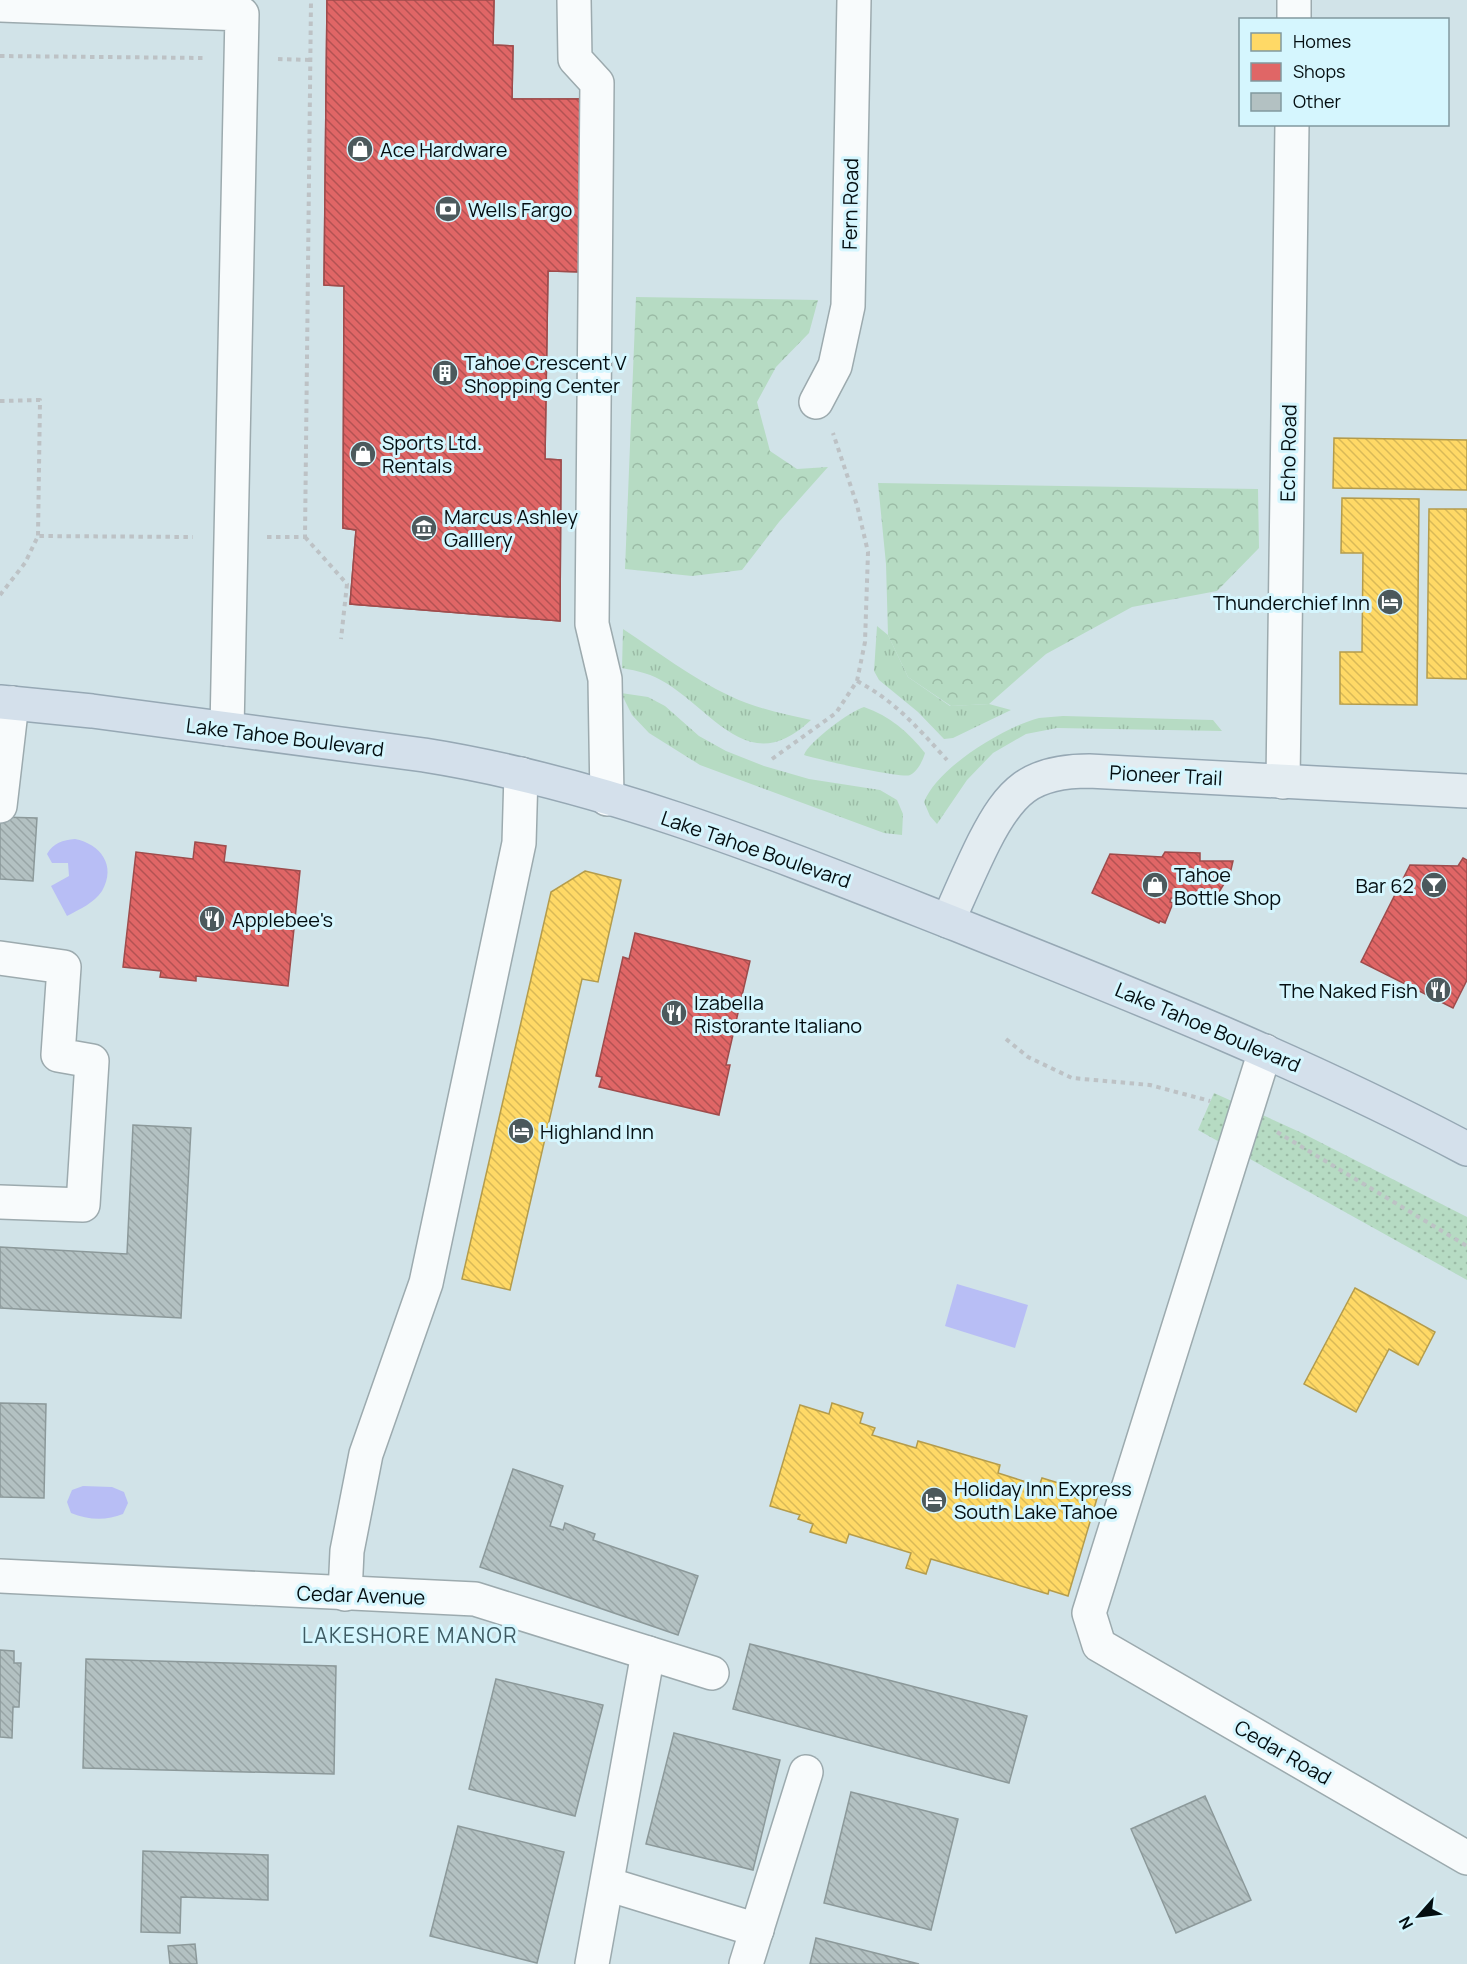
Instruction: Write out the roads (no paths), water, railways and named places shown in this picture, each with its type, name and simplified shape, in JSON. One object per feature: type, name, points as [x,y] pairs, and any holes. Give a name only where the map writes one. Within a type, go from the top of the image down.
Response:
[{"type":"highway","name":"Lake Tahoe Boulevard","points":[[6,703],[227,729],[435,757],[521,774],[607,799],[791,859],[1197,1020],[1467,1149]]},
{"type":"main road","name":"Pioneer Trail","points":[[948,921],[996,816],[1008,800],[1035,779],[1069,771],[1089,771],[1467,791]]},
{"type":"street","points":[[574,0],[575,59],[597,83],[592,624],[605,679],[607,799]]},
{"type":"street","name":"Fern Road","points":[[816,402],[835,366],[848,306],[854,0]]},
{"type":"street","points":[[1294,0],[1294,18]]},
{"type":"street","points":[[0,5],[242,7],[227,729]]},
{"type":"street","name":"Echo Road","points":[[1283,782],[1293,126]]},
{"type":"street","points":[[0,806],[6,703]]},
{"type":"street","points":[[345,1594],[347,1551],[366,1454],[428,1272],[519,843],[521,774]]},
{"type":"street","points":[[0,958],[64,966],[58,1055],[92,1061],[83,1205],[0,1202]]},
{"type":"street","name":"Cedar Road","points":[[1265,1051],[1089,1613],[1099,1645],[1467,1858]]},
{"type":"street","name":"Cedar Avenue","points":[[0,1576],[475,1599],[712,1673]]},
{"type":"street","points":[[592,1964],[648,1653]]},
{"type":"street","points":[[746,1964],[806,1772]]},
{"type":"street","points":[[607,1884],[757,1930]]},
{"type":"water","points":[[75,839],[92,846],[104,857],[108,873],[99,895],[67,916],[51,886],[69,876],[68,863],[52,863],[47,854],[59,843]]},
{"type":"water","points":[[957,1284],[1028,1305],[1015,1348],[945,1326]]},
{"type":"water","points":[[83,1486],[112,1487],[124,1492],[128,1503],[123,1514],[97,1519],[71,1513],[67,1502],[72,1490]]},
{"type":"place","name":"Ace Hardware","points":[[360,149]]},
{"type":"place","name":"Wells Fargo","points":[[448,209]]},
{"type":"place","name":"Tahoe Crescent V Shopping Center","points":[[445,373]]},
{"type":"place","name":"Sports Ltd. Rentals","points":[[363,454]]},
{"type":"place","name":"Marcus Ashley Galllery","points":[[424,528]]},
{"type":"place","name":"Thunderchief Inn","points":[[1390,602]]},
{"type":"place","name":"Tahoe Bottle Shop","points":[[1155,885]]},
{"type":"place","name":"Bar 62","points":[[1434,885]]},
{"type":"place","name":"Applebee's","points":[[212,919]]},
{"type":"place","name":"The Naked Fish","points":[[1438,990]]},
{"type":"place","name":"Izabella Ristorante Italiano","points":[[674,1013]]},
{"type":"place","name":"Highland Inn","points":[[521,1131]]},
{"type":"place","name":"Holiday Inn Express South Lake Tahoe","points":[[934,1500]]},
{"type":"district","name":"LAKESHORE MANOR","points":[[410,1635]]}]
